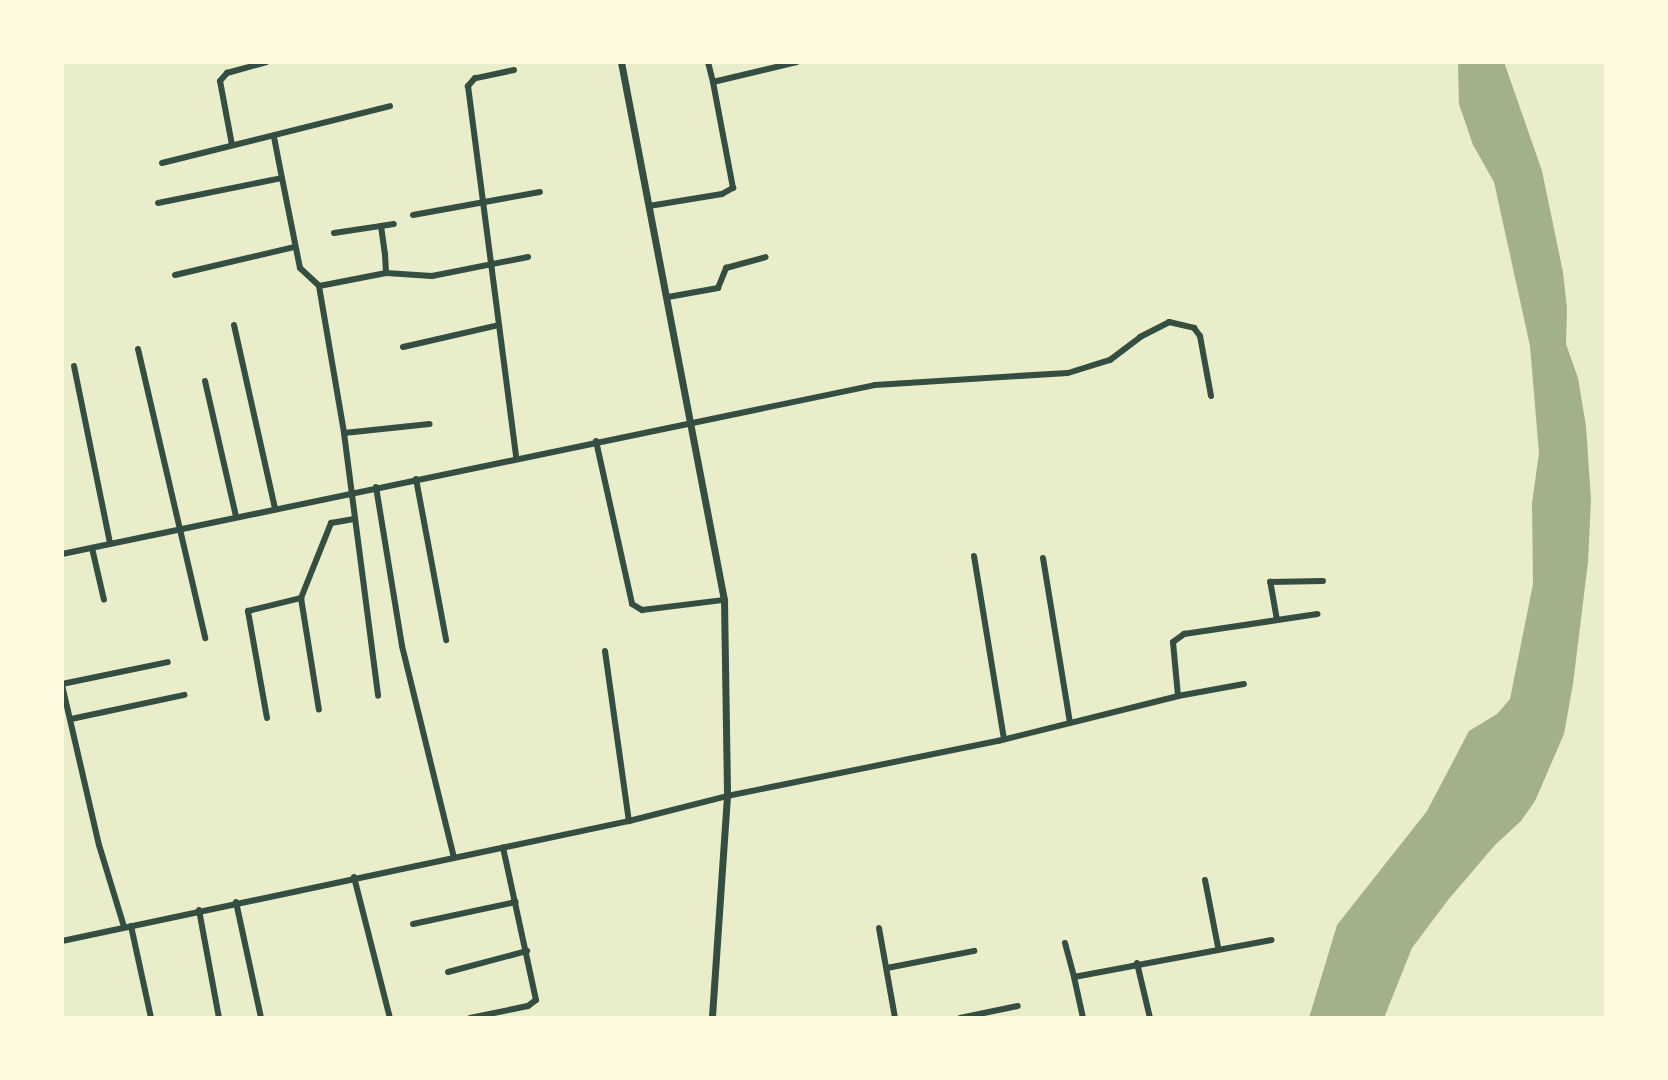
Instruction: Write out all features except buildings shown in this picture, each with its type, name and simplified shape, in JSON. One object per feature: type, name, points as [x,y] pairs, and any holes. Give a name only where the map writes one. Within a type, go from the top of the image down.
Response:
[{"type":"street","points":[[232,145],[220,81],[227,73],[267,62]]},
{"type":"street","points":[[621,62],[724,600],[727,796],[712,1018]]},
{"type":"street","points":[[649,206],[722,194],[733,188],[708,62]]},
{"type":"street","points":[[713,82],[797,62]]},
{"type":"street","points":[[514,70],[475,78],[468,86],[516,458]]},
{"type":"street","points":[[162,163],[390,106]]},
{"type":"street","points":[[274,137],[300,268],[319,286],[344,433],[349,492],[378,696]]},
{"type":"street","points":[[158,203],[282,178]]},
{"type":"street","points":[[413,215],[540,192]]},
{"type":"street","points":[[334,233],[394,224]]},
{"type":"street","points":[[381,226],[386,273]]},
{"type":"street","points":[[175,275],[294,247]]},
{"type":"street","points":[[319,286],[386,273],[432,276],[528,257]]},
{"type":"street","points":[[668,297],[718,288],[726,268],[766,257]]},
{"type":"street","points":[[62,554],[875,385],[1068,373],[1110,360],[1140,337],[1169,322],[1194,328],[1200,336],[1211,396]]},
{"type":"street","points":[[234,325],[275,509]]},
{"type":"street","points":[[403,347],[499,325]]},
{"type":"street","points":[[138,349],[205,638]]},
{"type":"street","points":[[74,366],[110,543]]},
{"type":"street","points":[[205,381],[236,516]]},
{"type":"street","points":[[344,433],[430,424]]},
{"type":"street","points":[[596,441],[632,604],[642,610],[724,600]]},
{"type":"street","points":[[416,479],[446,640]]},
{"type":"street","points":[[376,487],[402,646],[454,858]]},
{"type":"street","points":[[319,710],[301,598],[331,523],[353,519]]},
{"type":"street","points":[[92,548],[104,600]]},
{"type":"street","points":[[974,556],[1004,739]]},
{"type":"street","points":[[1043,558],[1070,723]]},
{"type":"street","points":[[1277,620],[1270,582],[1323,581]]},
{"type":"street","points":[[267,718],[248,612],[301,598]]},
{"type":"street","points":[[1178,696],[1173,642],[1184,634],[1318,614]]},
{"type":"street","points":[[605,651],[629,821]]},
{"type":"street","points":[[151,1018],[128,927],[99,845],[62,684],[168,662]]},
{"type":"street","points":[[62,941],[629,821],[727,796],[1004,739],[1178,696],[1244,684]]},
{"type":"street","points":[[71,719],[184,695]]},
{"type":"street","points":[[470,1018],[534,1003],[537,996],[503,848]]},
{"type":"street","points":[[354,877],[390,1018]]},
{"type":"street","points":[[1205,880],[1218,947]]},
{"type":"street","points":[[236,902],[261,1018]]},
{"type":"street","points":[[413,924],[516,902]]},
{"type":"street","points":[[199,910],[219,1018]]},
{"type":"street","points":[[879,928],[895,1018]]},
{"type":"street","points":[[1074,977],[1218,947],[1272,940]]},
{"type":"street","points":[[1065,943],[1083,1018]]},
{"type":"street","points":[[448,972],[527,951]]},
{"type":"street","points":[[887,968],[974,951]]},
{"type":"street","points":[[1137,963],[1150,1018]]},
{"type":"street","points":[[960,1018],[1018,1006]]},
{"type":"shaded area","points":[[1458,62],[1504,62],[1542,171],[1563,272],[1567,308],[1566,344],[1578,378],[1586,426],[1591,500],[1588,562],[1573,684],[1564,734],[1535,801],[1521,821],[1495,845],[1448,900],[1412,948],[1384,1018],[1309,1018],[1337,925],[1427,811],[1469,731],[1497,714],[1510,699],[1533,584],[1532,503],[1539,453],[1530,346],[1494,182],[1473,145],[1459,104]]}]
